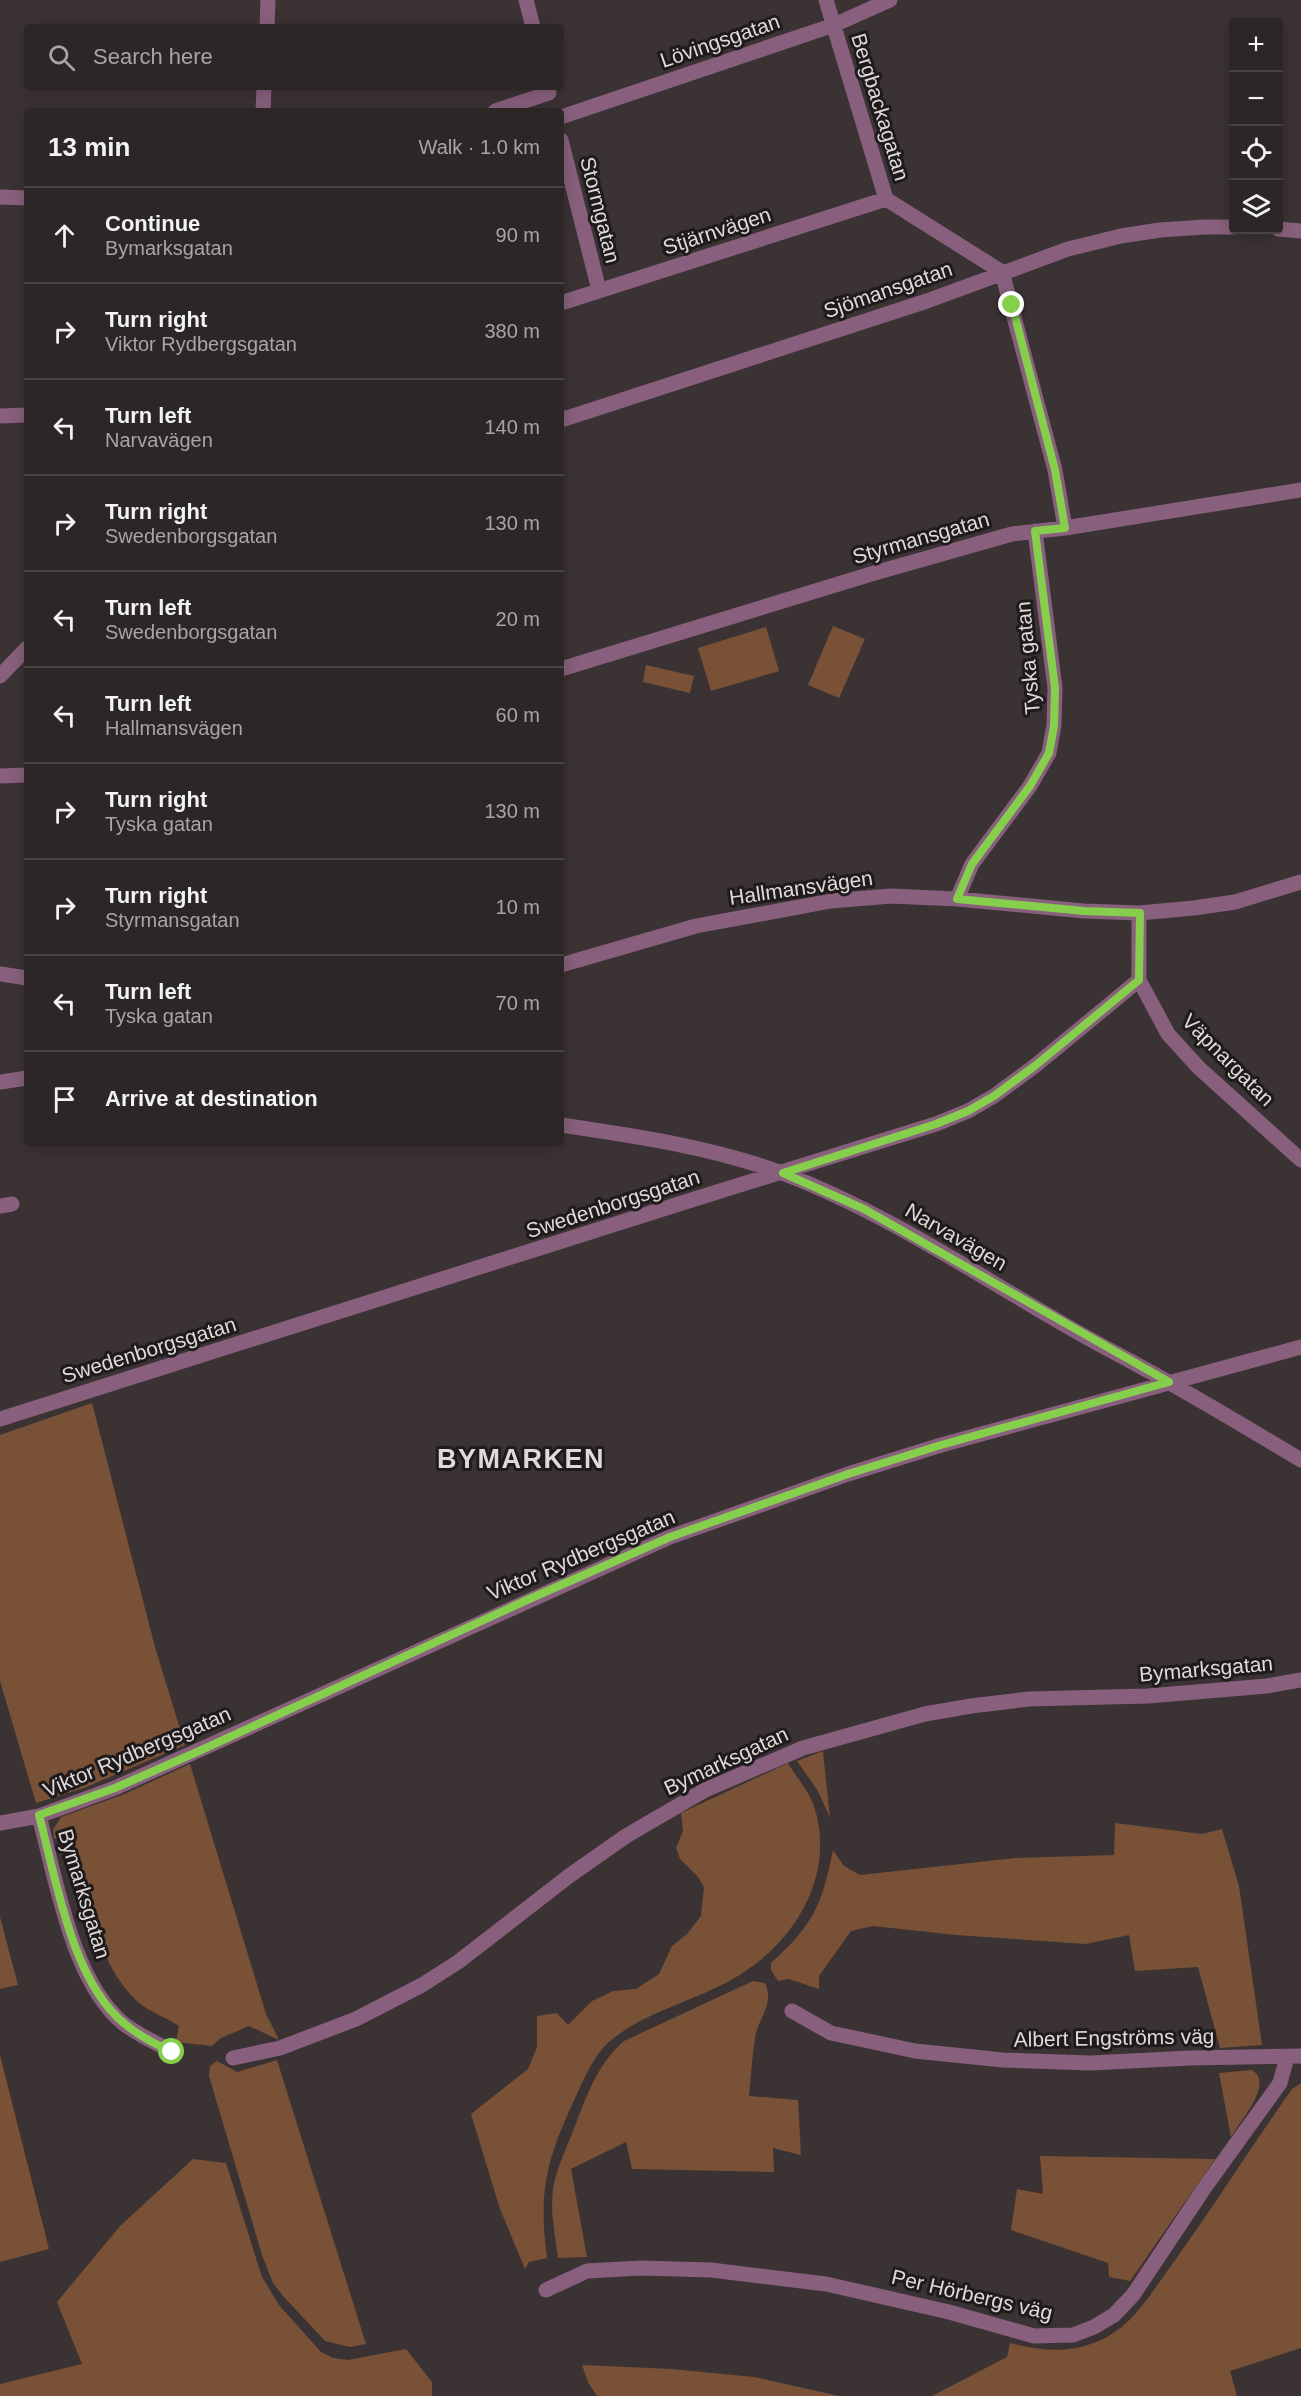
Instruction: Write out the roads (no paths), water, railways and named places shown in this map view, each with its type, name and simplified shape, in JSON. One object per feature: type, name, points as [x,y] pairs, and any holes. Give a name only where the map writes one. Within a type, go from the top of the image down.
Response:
[{"type":"street","points":[[267,24],[268,0]]},
{"type":"street","points":[[526,0],[532,24]]},
{"type":"street","name":"Bergbackagatan","points":[[826,0],[886,199],[1002,272]]},
{"type":"street","name":"Lövingsgatan","points":[[564,116],[834,25],[890,0]]},
{"type":"street","points":[[263,108],[264,90]]},
{"type":"street","points":[[503,108],[548,90],[553,108]]},
{"type":"street","name":"Stormgatan","points":[[564,152],[599,290]]},
{"type":"street","points":[[0,197],[24,198]]},
{"type":"street","name":"Stjärnvägen","points":[[564,302],[886,199]]},
{"type":"street","name":"Sjömansgatan","points":[[564,419],[927,301],[1068,249],[1121,236],[1204,227],[1229,228]]},
{"type":"street","points":[[1283,229],[1301,231]]},
{"type":"street","points":[[1002,272],[1055,470],[1065,528]]},
{"type":"street","points":[[0,416],[24,415]]},
{"type":"street","name":"Styrmansgatan","points":[[564,668],[871,574],[1012,534],[1065,528],[1301,490]]},
{"type":"street","name":"Tyska gatan","points":[[957,899],[972,864],[1030,786],[1049,753],[1051,744],[1055,688],[1035,531]]},
{"type":"street","points":[[0,676],[24,651]]},
{"type":"street","points":[[0,776],[24,775]]},
{"type":"street","name":"Hallmansvägen","points":[[564,964],[696,926],[831,901],[891,896],[957,899],[1084,911],[1140,913],[1194,909],[1235,902],[1301,882]]},
{"type":"street","points":[[1139,980],[1140,913]]},
{"type":"street","points":[[0,974],[24,978]]},
{"type":"street","name":"Väpnargatan","points":[[1139,980],[1168,1034],[1199,1068],[1301,1160]]},
{"type":"street","name":"Swedenborgsgatan","points":[[0,1419],[936,1124],[968,1111],[994,1096],[1036,1065],[1139,980]]},
{"type":"street","points":[[0,1082],[24,1078]]},
{"type":"street","name":"Narvavägen","points":[[564,1125],[690,1146],[783,1173],[864,1209],[1169,1382],[1301,1460]]},
{"type":"street","name":"Viktor Rydbergsgatan","points":[[0,1823],[39,1815],[115,1788],[484,1619],[670,1537],[848,1474],[941,1445],[1301,1347]]},
{"type":"street","name":"Bymarksgatan","points":[[232,2058],[280,2049],[356,2019],[422,1985],[458,1962],[569,1876],[626,1836],[705,1790],[803,1748],[893,1722],[971,1706],[1029,1699],[1148,1696],[1255,1687],[1301,1680]]},
{"type":"street","name":"Bymarksgatan","points":[[39,1815],[73,1943],[85,1972],[100,1998],[123,2023],[147,2040],[172,2052]]},
{"type":"street","name":"Albert Engströms väg","points":[[792,2011],[831,2033],[915,2051],[1003,2060],[1090,2063],[1294,2056]]},
{"type":"street","name":"Per Hörbergs väg","points":[[546,2290],[587,2271],[641,2268],[711,2270],[826,2284],[949,2312],[994,2327],[1034,2336],[1073,2335],[1094,2327],[1114,2315],[1133,2295],[1205,2187],[1280,2083],[1294,2056]]},
{"type":"district","name":"BYMARKEN","points":[[521,1459]]}]
